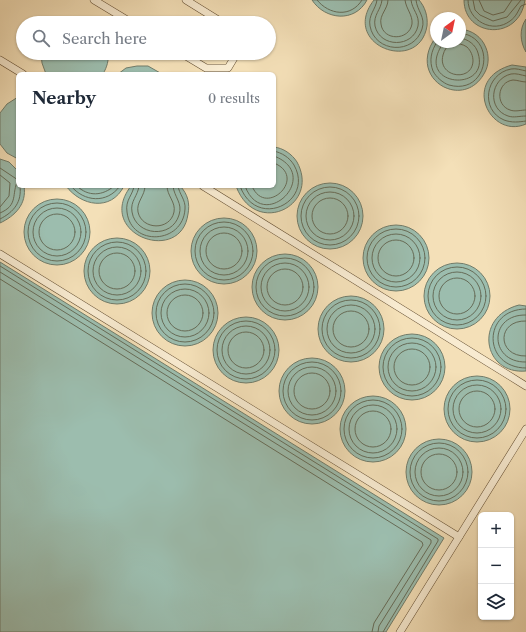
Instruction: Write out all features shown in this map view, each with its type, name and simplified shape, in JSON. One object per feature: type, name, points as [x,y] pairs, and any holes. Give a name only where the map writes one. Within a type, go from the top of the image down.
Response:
[{"type":"lane","points":[[94,0],[120,16]]},
{"type":"lane","points":[[186,0],[212,16]]},
{"type":"lane","points":[[0,60],[20,72]]},
{"type":"lane","points":[[193,60],[206,68],[228,68],[233,60]]},
{"type":"lane","points":[[206,188],[526,386]]},
{"type":"lane","points":[[0,254],[458,538]]},
{"type":"lane","points":[[400,632],[526,429]]},
{"type":"water","points":[[312,0],[367,0],[355,13],[340,16],[324,12]]},
{"type":"water","points":[[374,0],[419,0],[423,6],[427,19],[427,26],[421,41],[410,49],[397,51],[384,48],[373,41],[366,30],[366,16]]},
{"type":"water","points":[[464,0],[525,0],[521,14],[513,23],[503,28],[492,30],[482,27],[473,22],[466,12]]},
{"type":"water","points":[[526,19],[526,52],[522,44],[521,31]]},
{"type":"water","points":[[466,31],[479,37],[482,41],[487,51],[488,63],[485,72],[476,84],[464,90],[452,90],[441,85],[432,77],[428,66],[428,52],[430,48],[466,48]]},
{"type":"water","points":[[42,60],[108,60],[104,72],[45,72]]},
{"type":"water","points":[[512,65],[526,67],[526,124],[513,127],[501,124],[492,116],[486,106],[484,94],[487,82],[496,72]]},
{"type":"water","points":[[148,66],[158,72],[121,72],[126,68]]},
{"type":"water","points":[[16,98],[16,158],[7,153],[0,144],[0,113],[7,104]]},
{"type":"water","points":[[276,148],[284,150],[293,156],[297,162],[302,178],[300,192],[293,203],[283,210],[270,213],[257,210],[245,202],[237,188],[276,188]]},
{"type":"water","points":[[0,159],[9,162],[16,169],[16,188],[24,188],[24,198],[19,209],[0,223]]},
{"type":"water","points":[[324,183],[336,183],[348,188],[358,198],[363,210],[361,229],[348,244],[336,249],[324,249],[312,244],[302,234],[297,222],[297,210],[302,198],[312,188]]},
{"type":"water","points":[[68,188],[122,188],[112,200],[104,203],[88,202],[72,193]]},
{"type":"water","points":[[130,188],[182,188],[187,196],[189,207],[182,230],[171,238],[157,241],[143,238],[131,230],[123,218],[123,203]]},
{"type":"water","points":[[51,199],[63,199],[70,201],[81,208],[88,219],[90,232],[88,245],[81,256],[70,263],[63,265],[51,265],[44,263],[33,256],[26,245],[24,238],[24,226],[26,219],[33,208],[44,201]]},
{"type":"water","points":[[218,218],[230,218],[237,220],[248,227],[255,238],[257,251],[255,264],[248,275],[237,282],[230,284],[218,284],[211,282],[200,275],[193,264],[191,257],[191,245],[193,238],[200,227],[211,220]]},
{"type":"water","points":[[390,225],[402,225],[409,227],[420,234],[427,245],[429,258],[427,271],[420,282],[409,289],[402,291],[390,291],[383,289],[372,282],[365,271],[363,264],[363,252],[365,245],[372,234],[383,227]]},
{"type":"water","points":[[111,238],[123,238],[130,240],[141,247],[148,258],[150,271],[148,284],[141,295],[130,302],[123,304],[111,304],[104,302],[93,295],[86,284],[84,277],[84,265],[86,258],[93,247],[104,240]]},
{"type":"water","points":[[279,254],[291,254],[298,256],[309,263],[316,274],[318,287],[316,300],[309,311],[298,318],[291,320],[279,320],[272,318],[261,311],[254,300],[252,293],[252,281],[254,274],[261,263],[272,256]]},
{"type":"water","points":[[0,262],[444,538],[386,632],[0,632]]},
{"type":"water","points":[[451,263],[463,263],[470,265],[481,272],[488,283],[490,296],[488,309],[481,320],[470,327],[463,329],[451,329],[444,327],[433,320],[426,309],[424,302],[424,290],[426,283],[433,272],[444,265]]},
{"type":"water","points":[[179,280],[191,280],[198,282],[209,289],[216,300],[218,313],[216,326],[209,337],[198,344],[191,346],[179,346],[172,344],[161,337],[154,326],[152,319],[152,307],[154,300],[161,289],[172,282]]},
{"type":"water","points":[[345,296],[357,296],[364,298],[375,305],[382,316],[384,329],[382,342],[375,353],[364,360],[357,362],[345,362],[338,360],[327,353],[320,342],[318,335],[318,323],[320,316],[327,305],[338,298]]},
{"type":"water","points":[[519,305],[526,306],[526,371],[511,370],[500,364],[493,355],[489,344],[490,332],[495,321],[504,311]]},
{"type":"water","points":[[240,317],[252,317],[259,319],[270,326],[277,337],[279,350],[277,363],[270,374],[259,381],[252,383],[240,383],[233,381],[222,374],[215,363],[213,356],[213,344],[215,337],[222,326],[233,319]]},
{"type":"water","points":[[406,334],[418,334],[425,336],[436,343],[443,354],[445,367],[443,380],[436,391],[425,398],[418,400],[406,400],[399,398],[388,391],[381,380],[379,373],[379,361],[381,354],[388,343],[399,336]]},
{"type":"water","points":[[306,358],[318,358],[330,363],[340,373],[345,385],[343,404],[330,419],[318,424],[306,424],[294,419],[284,409],[279,397],[279,385],[284,373],[294,363]]},
{"type":"water","points":[[471,376],[483,376],[490,378],[501,385],[508,396],[510,409],[508,422],[501,433],[490,440],[483,442],[471,442],[464,440],[453,433],[446,422],[444,415],[444,403],[446,396],[453,385],[464,378]]},
{"type":"water","points":[[367,396],[379,396],[386,398],[397,405],[404,416],[406,429],[404,442],[397,453],[386,460],[379,462],[367,462],[360,460],[349,453],[342,442],[340,435],[340,423],[342,416],[349,405],[360,398]]},
{"type":"water","points":[[433,439],[445,439],[452,441],[463,448],[470,459],[472,472],[470,485],[463,496],[452,503],[445,505],[433,505],[426,503],[415,496],[408,485],[406,478],[406,466],[408,459],[415,448],[426,441]]}]
